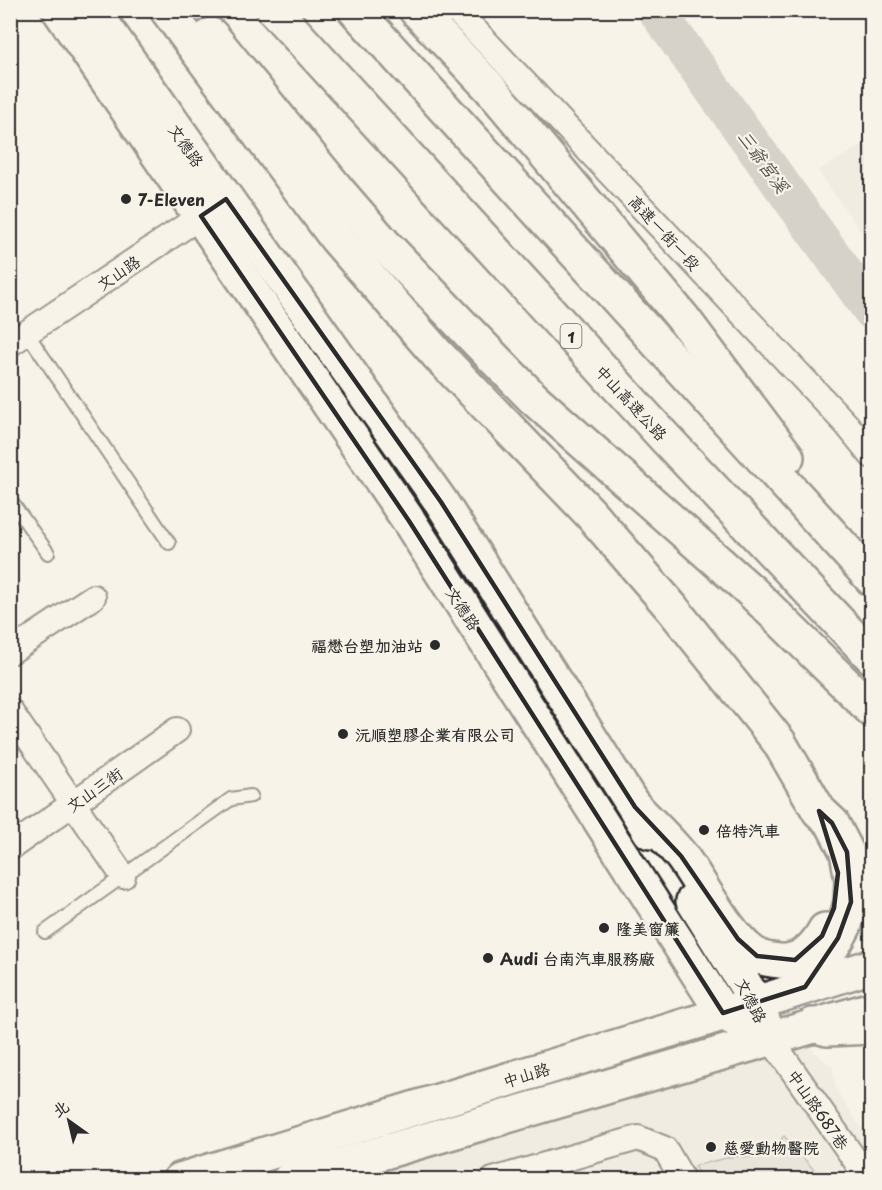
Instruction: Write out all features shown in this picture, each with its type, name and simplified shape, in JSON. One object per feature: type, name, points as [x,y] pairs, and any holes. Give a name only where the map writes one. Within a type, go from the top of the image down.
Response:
[{"type":"main road","name":"文德路","points":[[58,10],[441,502],[756,1002],[770,1038]]},
{"type":"main road","name":"文德路","points":[[93,10],[213,208],[410,522],[723,1014],[770,1038]]},
{"type":"main road","points":[[167,10],[336,238],[437,354],[590,513],[679,616],[779,742],[819,811],[832,823],[847,852],[852,879],[851,902],[845,925],[838,938],[805,987]]},
{"type":"main road","points":[[191,10],[340,193],[441,303],[533,398],[752,592],[818,654],[872,710]]},
{"type":"main road","name":"中山高速公路","points":[[274,10],[658,430],[872,657]]},
{"type":"main road","points":[[355,10],[872,579]]},
{"type":"main road","points":[[416,10],[491,89],[682,317],[872,569]]},
{"type":"main road","points":[[635,807],[681,856],[746,948],[762,958],[786,962],[802,957],[822,936],[831,918],[836,899],[837,867],[834,852],[822,828],[819,811]]},
{"type":"main road","name":"中山路","points":[[180,1179],[723,1014],[872,966]]},
{"type":"main road","points":[[289,1179],[872,1009]]},
{"type":"main road","points":[[813,1025],[826,1029],[872,1027]]},
{"type":"street","name":"高速一街一段","points":[[456,10],[847,425],[872,456]]},
{"type":"street","name":"文山路","points":[[19,338],[213,208]]},
{"type":"street","points":[[10,652],[93,597]]},
{"type":"street","points":[[10,711],[123,876]]},
{"type":"street","name":"文山三街","points":[[10,848],[177,730]]},
{"type":"street","name":"中山路687巷","points":[[770,1038],[869,1179]]},
{"type":"street","points":[[493,1179],[638,1138],[665,1149],[683,1179]]},
{"type":"lane","points":[[19,338],[169,543]]},
{"type":"lane","points":[[10,500],[48,553]]},
{"type":"lane","points":[[45,932],[231,799],[251,796]]},
{"type":"highlighted area","points":[[226,199],[441,502],[635,807],[681,856],[738,939],[757,956],[795,960],[822,936],[834,908],[838,873],[819,811],[832,823],[847,852],[851,902],[838,938],[805,987],[723,1013],[409,521],[201,216]]},
{"type":"shaded area","points":[[871,140],[871,246],[818,171]]},
{"type":"shaded area","points":[[799,1038],[833,1068],[836,1090],[871,1142],[871,1179],[345,1180]]},
{"type":"shaded area","points":[[784,1136],[822,1179],[702,1179],[694,1166],[735,1156],[764,1158]]},
{"type":"waterway","name":"三爺宮溪","points":[[656,10],[872,311]]},
{"type":"place","name":"7-Eleven","points":[[126,199]]},
{"type":"place","name":"福懋台塑加油站","points":[[435,645]]},
{"type":"place","name":"沅順塑膠企業有限公司","points":[[343,734]]},
{"type":"place","name":"倍特汽車","points":[[704,830]]},
{"type":"place","name":"隆美窗簾","points":[[604,928]]},
{"type":"place","name":"Audi 台南汽車服務廠","points":[[488,958]]},
{"type":"place","name":"慈愛動物醫院","points":[[711,1147]]}]
